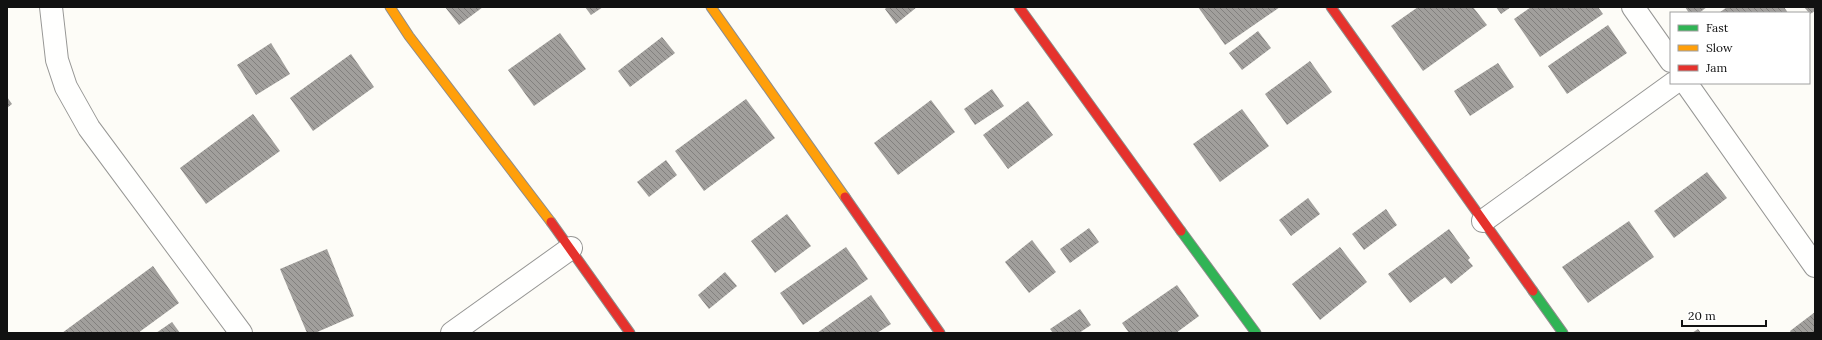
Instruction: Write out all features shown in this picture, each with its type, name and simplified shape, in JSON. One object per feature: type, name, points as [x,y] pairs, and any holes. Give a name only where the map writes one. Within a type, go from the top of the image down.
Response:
[{"type":"street","points":[[51,7],[57,60],[66,87],[89,128],[241,333]]},
{"type":"street","points":[[390,7],[409,36],[571,248],[630,333]]},
{"type":"street","points":[[711,7],[940,333]]},
{"type":"street","points":[[1019,7],[1256,333]]},
{"type":"street","points":[[1331,7],[1562,333]]},
{"type":"street","points":[[1633,7],[1670,60]]},
{"type":"street","points":[[1482,221],[1673,84]]},
{"type":"street","points":[[1687,84],[1815,266]]},
{"type":"street","points":[[452,333],[571,248]]},
{"type":"building","points":[[445,7],[483,7],[459,25]]},
{"type":"building","points":[[585,7],[603,7],[591,15]]},
{"type":"building","points":[[887,7],[917,7],[896,24],[885,9]]},
{"type":"building","points":[[1198,7],[1280,7],[1225,45]]},
{"type":"building","points":[[1418,7],[1473,7],[1487,25],[1423,71],[1391,26]]},
{"type":"building","points":[[1496,7],[1511,7],[1501,14]]},
{"type":"building","points":[[1531,7],[1598,7],[1603,14],[1540,57],[1514,19]]},
{"type":"building","points":[[1685,7],[1707,7],[1700,12],[1688,12]]},
{"type":"building","points":[[1727,7],[1784,7],[1787,12],[1720,12]]},
{"type":"building","points":[[1804,7],[1815,7],[1815,11],[1810,14],[1810,12]]},
{"type":"building","points":[[1608,25],[1627,53],[1567,94],[1548,66]]},
{"type":"building","points":[[1258,31],[1271,48],[1242,70],[1229,53]]},
{"type":"building","points":[[560,33],[586,69],[534,106],[508,70]]},
{"type":"building","points":[[662,37],[675,53],[630,87],[618,71]]},
{"type":"building","points":[[271,43],[290,74],[256,95],[237,65]]},
{"type":"building","points":[[351,54],[374,87],[313,131],[290,98]]},
{"type":"building","points":[[1310,61],[1332,92],[1287,125],[1265,94]]},
{"type":"building","points":[[1498,63],[1514,87],[1470,116],[1454,91]]},
{"type":"building","points":[[992,89],[1004,106],[975,125],[964,109]]},
{"type":"building","points":[[7,97],[12,104],[7,108]]},
{"type":"building","points":[[746,99],[775,138],[704,191],[675,151]]},
{"type":"building","points":[[931,100],[955,132],[898,175],[874,143]]},
{"type":"building","points":[[1028,101],[1053,135],[1008,169],[983,135]]},
{"type":"building","points":[[1242,109],[1269,146],[1220,182],[1193,144]]},
{"type":"building","points":[[253,114],[280,151],[206,204],[180,168]]},
{"type":"building","points":[[666,160],[677,175],[649,197],[637,182]]},
{"type":"building","points":[[1707,172],[1727,198],[1674,238],[1654,211]]},
{"type":"building","points":[[1308,198],[1320,214],[1291,236],[1279,220]]},
{"type":"building","points":[[1386,209],[1397,225],[1364,250],[1352,234]]},
{"type":"building","points":[[787,214],[811,246],[775,273],[751,241]]},
{"type":"building","points":[[1629,221],[1654,257],[1588,303],[1562,267]]},
{"type":"building","points":[[1089,228],[1099,242],[1070,263],[1060,249]]},
{"type":"building","points":[[1449,229],[1470,258],[1468,260],[1473,266],[1451,284],[1445,277],[1410,303],[1388,274]]},
{"type":"building","points":[[1032,240],[1056,272],[1029,293],[1005,262]]},
{"type":"building","points":[[846,247],[868,279],[803,325],[780,293]]},
{"type":"building","points":[[1340,247],[1367,282],[1320,320],[1292,284]]},
{"type":"building","points":[[327,249],[354,316],[315,333],[307,333],[280,269]]},
{"type":"building","points":[[153,266],[179,303],[138,333],[62,333]]},
{"type":"building","points":[[725,272],[737,286],[709,309],[698,295]]},
{"type":"building","points":[[1177,285],[1199,316],[1176,333],[1129,333],[1122,323]]},
{"type":"building","points":[[871,295],[891,324],[877,333],[817,333]]},
{"type":"building","points":[[1080,309],[1091,325],[1079,333],[1053,333],[1050,329]]},
{"type":"building","points":[[1815,312],[1815,333],[1791,333],[1790,331]]},
{"type":"building","points":[[172,322],[180,333],[156,333]]},
{"type":"building","points":[[1698,329],[1701,333],[1692,333]]},
{"type":"traffic: fast","points":[[1181,231],[1256,333]]},
{"type":"traffic: fast","points":[[1533,291],[1563,333]]},
{"type":"traffic: slow","points":[[390,7],[409,36],[551,222]]},
{"type":"traffic: slow","points":[[711,7],[845,197]]},
{"type":"traffic: jam","points":[[1019,7],[1181,231]]},
{"type":"traffic: jam","points":[[1331,7],[1533,291]]},
{"type":"traffic: jam","points":[[845,197],[940,333]]},
{"type":"traffic: jam","points":[[551,222],[630,333]]}]
